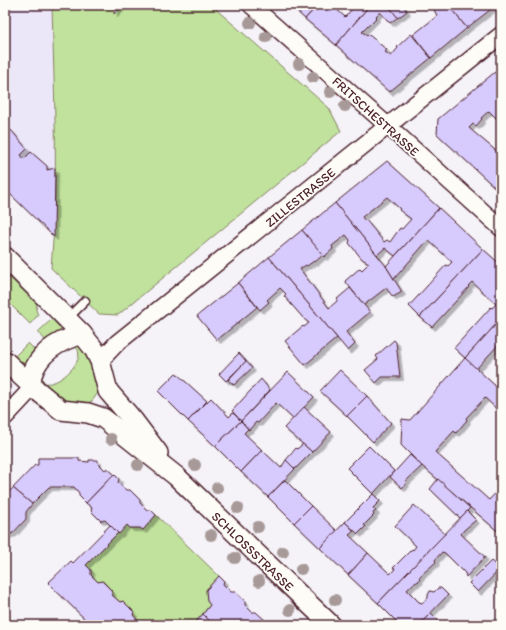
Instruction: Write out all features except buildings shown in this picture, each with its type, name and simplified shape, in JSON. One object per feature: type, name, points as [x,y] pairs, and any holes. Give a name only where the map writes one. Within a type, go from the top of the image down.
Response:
[{"type":"street","name":"FRITSCHESTRASSE","points":[[251,5],[501,228]]},
{"type":"street","name":"ZILLESTRASSE","points":[[100,361],[117,342],[501,35]]},
{"type":"street","name":"SCHLOSSSTRASSE","points":[[5,257],[82,334],[94,349],[100,361],[108,391],[133,420],[176,476]]},
{"type":"street","points":[[5,416],[33,387],[32,376],[39,361],[49,350],[60,342],[82,334]]},
{"type":"street","name":"SCHLOSSSTRASSE","points":[[5,360],[33,387],[61,410],[88,413],[103,418],[176,476],[331,625]]},
{"type":"street","points":[[88,413],[100,402],[108,391]]},
{"type":"lane","points":[[67,319],[85,301]]},
{"type":"shaded area","points":[[5,5],[52,5],[55,168],[5,189]]},
{"type":"green space","points":[[52,5],[211,5],[329,108],[341,131],[118,315],[99,314],[51,268],[55,202],[55,104]]},
{"type":"green space","points":[[5,273],[37,304],[36,310],[38,315],[30,324],[5,299]]},
{"type":"green space","points":[[52,319],[61,331],[47,342],[38,332]]},
{"type":"green space","points":[[28,343],[38,353],[27,366],[24,366],[14,357]]},
{"type":"green space","points":[[73,345],[79,346],[91,358],[100,387],[98,393],[92,401],[85,404],[75,403],[59,398],[40,382],[41,377],[45,383],[51,383],[65,376],[71,370],[79,356],[78,350]]},
{"type":"green space","points":[[156,515],[219,576],[206,590],[207,601],[210,605],[193,625],[148,625],[145,622],[140,623],[133,615],[134,612],[123,601],[120,602],[112,595],[112,591],[103,581],[98,582],[91,575],[91,570],[86,565],[127,525],[130,528],[140,528],[143,530]]}]
